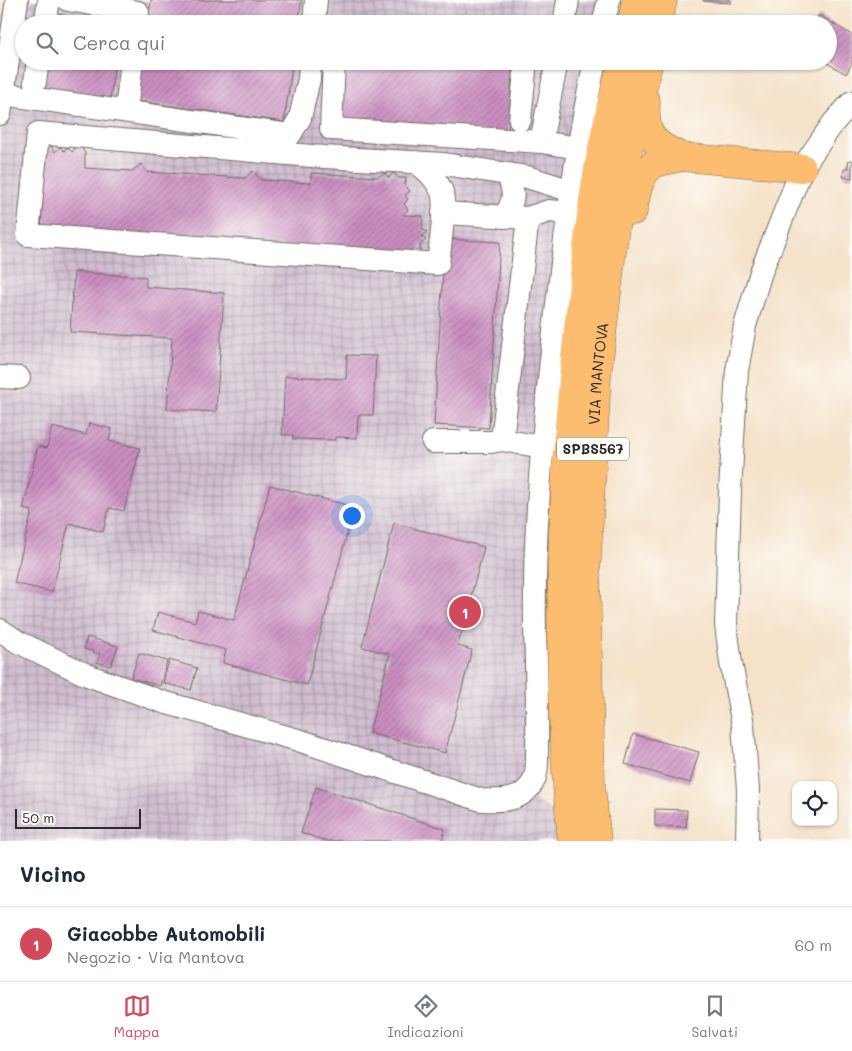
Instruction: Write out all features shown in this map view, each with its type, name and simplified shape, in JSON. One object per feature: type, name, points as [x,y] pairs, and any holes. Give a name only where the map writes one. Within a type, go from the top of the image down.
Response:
[{"type":"highway","points":[[633,15],[637,0]]},
{"type":"highway","points":[[660,15],[663,0]]},
{"type":"highway","name":"VIA MANTOVA","points":[[572,841],[562,667],[565,498],[573,376],[590,227],[606,127],[620,70]]},
{"type":"highway","name":"VIA MANTOVA","points":[[597,841],[591,787],[586,574],[597,376],[620,185],[647,70]]},
{"type":"highway","points":[[649,70],[646,128],[652,139],[664,149],[682,157]]},
{"type":"highway","points":[[602,333],[625,260],[638,187],[644,172],[655,163],[682,157],[802,168]]},
{"type":"street","points":[[17,0],[2,104],[126,111],[290,135],[300,118],[310,70]]},
{"type":"street","points":[[46,15],[49,0]]},
{"type":"street","points":[[68,0],[138,12],[138,15]]},
{"type":"street","points":[[315,15],[316,0]]},
{"type":"street","points":[[566,15],[568,0]]},
{"type":"street","points":[[605,15],[608,0]]},
{"type":"street","points":[[126,111],[131,70]]},
{"type":"street","points":[[334,70],[331,128],[541,142],[579,148]]},
{"type":"street","points":[[520,120],[525,70]]},
{"type":"street","points":[[541,142],[555,70]]},
{"type":"street","points":[[0,630],[18,642],[87,675],[163,702],[298,740],[481,800],[500,801],[514,799],[525,793],[534,782],[537,767],[538,733],[534,578],[546,407],[571,202],[586,101],[593,70]]},
{"type":"street","points":[[747,841],[748,790],[743,725],[730,663],[726,625],[729,501],[737,372],[746,326],[761,272],[802,168],[834,122],[852,102]]},
{"type":"street","points":[[458,167],[442,203],[438,264],[28,235],[38,133],[324,157],[416,162],[458,167],[527,176],[571,202]]},
{"type":"street","points":[[416,162],[432,176],[442,203]]},
{"type":"street","points":[[504,217],[512,205],[514,192],[508,174]]},
{"type":"street","points":[[442,203],[504,217],[528,218],[571,202]]},
{"type":"street","points":[[502,440],[528,218]]},
{"type":"street","points":[[433,442],[492,442],[502,440],[543,447]]},
{"type":"shaded area","points":[[6,0],[609,0],[605,15],[15,15],[15,70],[594,70],[564,247],[525,793],[595,841],[0,841],[0,39]]},
{"type":"building","points":[[151,0],[302,0],[300,15],[149,15]]},
{"type":"building","points":[[731,0],[731,3],[703,1]]},
{"type":"building","points":[[837,26],[852,35],[852,63],[846,74],[837,69]]},
{"type":"building","points":[[47,70],[114,70],[110,101],[44,92]]},
{"type":"building","points":[[142,70],[292,70],[284,122],[137,101]]},
{"type":"building","points":[[341,70],[512,70],[508,133],[338,122]]},
{"type":"building","points":[[79,144],[85,153],[85,168],[132,171],[141,164],[147,172],[245,178],[253,171],[261,180],[311,183],[311,173],[377,177],[385,173],[389,178],[393,173],[399,178],[406,178],[405,186],[410,191],[405,195],[408,199],[404,204],[408,210],[403,215],[423,216],[422,229],[427,232],[422,236],[426,240],[420,245],[420,254],[41,229],[44,177],[41,153],[51,146],[55,152],[60,147],[64,151],[67,147],[72,152]]},
{"type":"building","points":[[849,160],[852,160],[852,178],[843,177],[844,169],[847,169]]},
{"type":"building","points":[[445,239],[500,242],[489,428],[434,425]]},
{"type":"building","points":[[74,272],[146,277],[146,287],[224,293],[216,412],[167,409],[172,338],[70,332]]},
{"type":"building","points":[[347,355],[376,356],[373,415],[358,415],[357,438],[335,437],[335,440],[293,439],[293,435],[282,435],[285,376],[346,379]]},
{"type":"building","points":[[89,423],[112,429],[109,441],[140,448],[124,511],[109,508],[103,532],[69,523],[52,592],[14,583],[32,511],[23,509],[38,446],[47,448],[52,427],[86,435]]},
{"type":"building","points":[[270,485],[354,507],[307,685],[223,663],[226,650],[153,630],[158,612],[195,622],[198,611],[234,620]]},
{"type":"building","points":[[394,523],[484,547],[458,646],[472,650],[445,753],[369,733],[390,654],[362,647]]},
{"type":"building","points":[[87,637],[118,646],[111,666],[97,662],[100,654],[84,649]]},
{"type":"building","points":[[139,653],[167,661],[160,686],[131,678]]},
{"type":"building","points":[[169,660],[197,668],[191,690],[163,683]]},
{"type":"building","points":[[633,734],[699,752],[690,783],[625,764]]},
{"type":"building","points":[[316,787],[445,829],[442,841],[327,841],[301,833]]},
{"type":"building","points":[[655,809],[687,810],[686,827],[655,826]]},
{"type":"place","name":"Giacobbe Automobili","points":[[465,612]]}]
